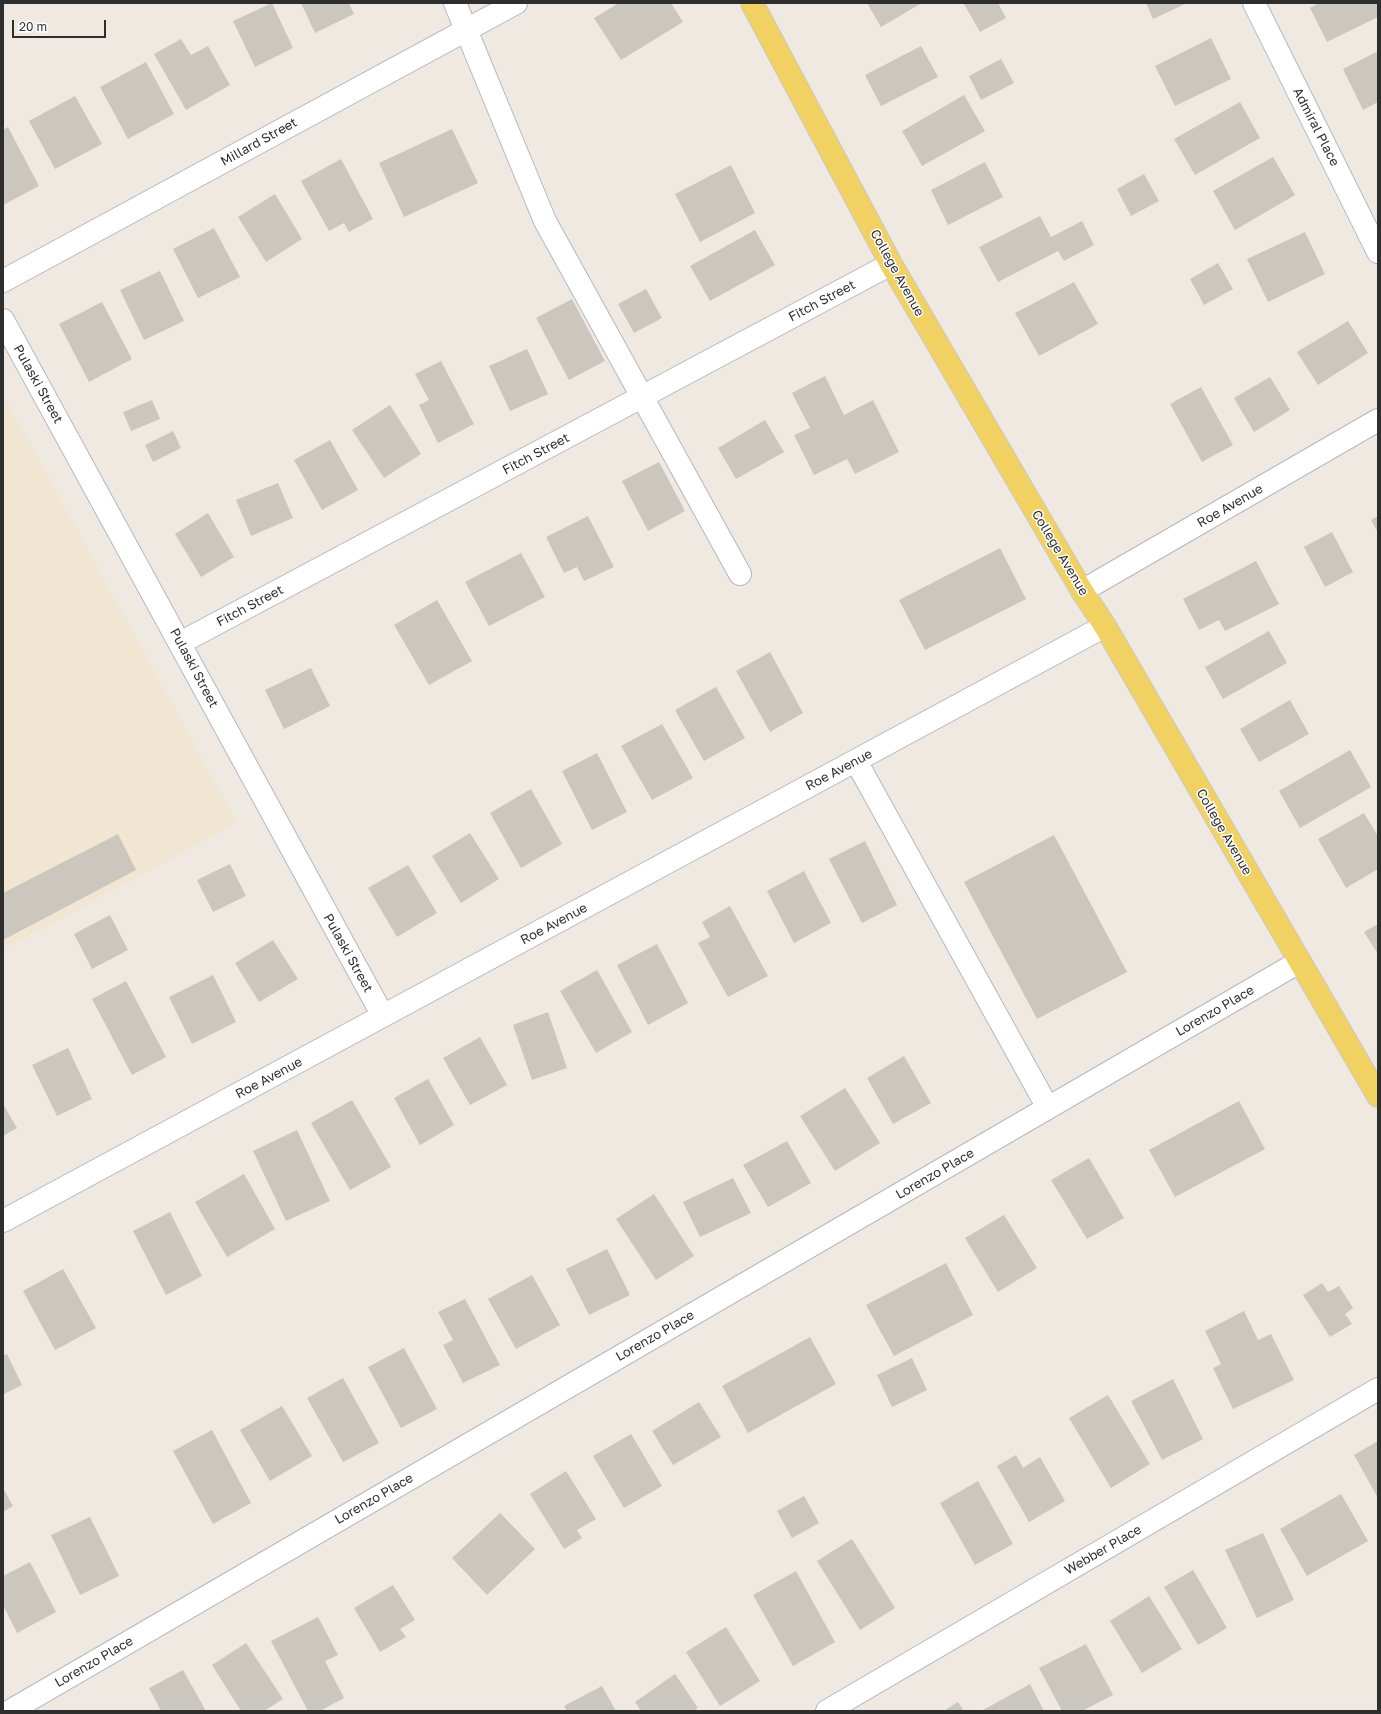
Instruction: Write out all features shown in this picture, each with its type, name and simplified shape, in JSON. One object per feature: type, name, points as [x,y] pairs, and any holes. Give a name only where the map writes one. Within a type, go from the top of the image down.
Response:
[{"type":"main road","name":"College Avenue","points":[[752,3],[891,264],[1082,591],[1105,626],[1378,1096]]},
{"type":"street","points":[[455,3],[544,221],[740,574]]},
{"type":"street","name":"Millard Street","points":[[3,282],[516,3]]},
{"type":"street","name":"Admiral Place","points":[[1254,3],[1378,252]]},
{"type":"street","name":"Fitch Street","points":[[180,643],[891,264]]},
{"type":"street","name":"Pulaski Street","points":[[3,320],[180,643],[280,830],[383,1016]]},
{"type":"street","name":"Roe Avenue","points":[[1082,591],[1378,420]]},
{"type":"street","name":"Roe Avenue","points":[[3,1221],[1105,626]]},
{"type":"street","points":[[856,761],[1048,1108]]},
{"type":"street","name":"Lorenzo Place","points":[[10,1711],[1299,962]]},
{"type":"street","name":"Webber Place","points":[[827,1711],[1378,1389]]},
{"type":"shaded area","points":[[3,394],[237,823],[3,950]]},
{"type":"building","points":[[272,3],[293,48],[255,67],[233,21]]},
{"type":"building","points":[[301,3],[349,3],[354,14],[315,33]]},
{"type":"building","points":[[619,3],[671,3],[683,22],[621,60],[594,18]]},
{"type":"building","points":[[867,3],[922,3],[881,27]]},
{"type":"building","points":[[998,3],[1006,18],[980,32],[964,4]]},
{"type":"building","points":[[1146,3],[1187,3],[1153,19]]},
{"type":"building","points":[[1319,3],[1378,3],[1378,17],[1327,42],[1310,8]]},
{"type":"building","points":[[1211,38],[1231,79],[1175,106],[1155,66]]},
{"type":"building","points":[[181,39],[191,55],[208,46],[230,85],[186,110],[154,54]]},
{"type":"building","points":[[921,46],[938,77],[881,106],[865,75]]},
{"type":"building","points":[[1378,51],[1378,102],[1363,110],[1343,69]]},
{"type":"building","points":[[1001,59],[1014,83],[981,100],[969,76]]},
{"type":"building","points":[[146,62],[174,114],[128,139],[100,87]]},
{"type":"building","points":[[964,95],[985,131],[922,166],[902,131]]},
{"type":"building","points":[[75,96],[102,144],[55,169],[29,121]]},
{"type":"building","points":[[1240,102],[1260,138],[1195,175],[1174,139]]},
{"type":"building","points":[[8,127],[39,186],[3,205],[3,130]]},
{"type":"building","points":[[452,129],[478,183],[404,217],[379,163]]},
{"type":"building","points":[[1273,157],[1295,195],[1235,230],[1213,191]]},
{"type":"building","points":[[341,159],[373,219],[349,232],[344,223],[329,231],[301,181]]},
{"type":"building","points":[[985,162],[1003,197],[948,225],[931,190]]},
{"type":"building","points":[[731,165],[755,213],[700,242],[675,194]]},
{"type":"building","points":[[1144,174],[1159,201],[1131,216],[1117,189]]},
{"type":"building","points":[[275,194],[302,239],[266,262],[238,217]]},
{"type":"building","points":[[1040,216],[1051,237],[1082,221],[1094,245],[1064,261],[1058,251],[998,282],[979,247]]},
{"type":"building","points":[[214,228],[240,277],[198,298],[173,249]]},
{"type":"building","points":[[755,230],[775,265],[710,301],[690,266]]},
{"type":"building","points":[[1305,232],[1325,274],[1268,302],[1247,259]]},
{"type":"building","points":[[1218,263],[1233,289],[1204,305],[1190,279]]},
{"type":"building","points":[[160,271],[184,321],[144,340],[120,290]]},
{"type":"building","points":[[1074,282],[1098,324],[1039,356],[1015,313]]},
{"type":"building","points":[[646,289],[662,318],[634,333],[618,304]]},
{"type":"building","points":[[572,299],[605,361],[569,380],[536,318]]},
{"type":"building","points":[[102,302],[132,359],[89,382],[59,324]]},
{"type":"building","points":[[1348,321],[1368,353],[1318,385],[1297,352]]},
{"type":"building","points":[[527,349],[548,394],[510,411],[489,366]]},
{"type":"building","points":[[441,361],[474,424],[438,443],[419,405],[429,400],[415,374]]},
{"type":"building","points":[[825,376],[844,415],[873,400],[899,452],[855,474],[847,459],[814,475],[794,435],[810,428],[792,393]]},
{"type":"building","points":[[1270,377],[1290,410],[1254,432],[1234,398]]},
{"type":"building","points":[[1201,387],[1233,445],[1202,462],[1170,404]]},
{"type":"building","points":[[152,400],[160,419],[131,431],[123,412]]},
{"type":"building","points":[[390,405],[421,454],[384,478],[352,430]]},
{"type":"building","points":[[765,420],[784,452],[736,479],[718,448]]},
{"type":"building","points":[[173,431],[181,448],[153,462],[145,445]]},
{"type":"building","points":[[330,440],[358,490],[322,510],[294,460]]},
{"type":"building","points":[[659,462],[685,511],[648,531],[622,481]]},
{"type":"building","points":[[278,483],[293,518],[251,536],[236,500]]},
{"type":"building","points":[[208,513],[234,557],[201,577],[175,534]]},
{"type":"building","points":[[588,516],[614,567],[584,581],[577,567],[564,573],[546,537]]},
{"type":"building","points":[[1378,516],[1378,533],[1371,520]]},
{"type":"building","points":[[1332,532],[1353,572],[1325,587],[1304,547]]},
{"type":"building","points":[[1000,548],[1026,599],[925,650],[899,600]]},
{"type":"building","points":[[521,553],[545,597],[489,626],[465,582]]},
{"type":"building","points":[[1256,561],[1279,604],[1225,631],[1219,620],[1199,630],[1183,599]]},
{"type":"building","points":[[437,600],[472,661],[429,685],[394,625]]},
{"type":"building","points":[[1269,631],[1287,663],[1223,699],[1205,667]]},
{"type":"building","points":[[770,652],[803,713],[770,732],[736,671]]},
{"type":"building","points":[[311,668],[330,706],[284,729],[265,690]]},
{"type":"building","points":[[716,687],[745,738],[704,761],[675,710]]},
{"type":"building","points":[[1290,700],[1309,734],[1259,762],[1240,729]]},
{"type":"building","points":[[662,724],[693,778],[652,800],[621,746]]},
{"type":"building","points":[[1350,750],[1371,787],[1300,828],[1279,791]]},
{"type":"building","points":[[597,753],[627,812],[592,830],[562,771]]},
{"type":"building","points":[[531,789],[562,844],[521,868],[490,813]]},
{"type":"building","points":[[1364,813],[1378,836],[1378,869],[1346,888],[1318,839]]},
{"type":"building","points":[[470,833],[499,879],[461,903],[432,856]]},
{"type":"building","points":[[118,834],[136,870],[3,940],[3,893]]},
{"type":"building","points":[[1054,835],[1127,972],[1037,1019],[964,882]]},
{"type":"building","points":[[865,841],[897,905],[862,923],[829,859]]},
{"type":"building","points":[[230,864],[246,896],[213,912],[197,880]]},
{"type":"building","points":[[408,865],[437,913],[397,937],[368,888]]},
{"type":"building","points":[[804,871],[831,923],[794,943],[767,891]]},
{"type":"building","points":[[730,906],[768,976],[728,997],[698,943],[710,937],[702,922]]},
{"type":"building","points":[[110,915],[128,950],[92,969],[74,934]]},
{"type":"building","points":[[1378,924],[1378,954],[1364,932]]},
{"type":"building","points":[[273,940],[298,979],[259,1002],[235,963]]},
{"type":"building","points":[[657,944],[688,1003],[648,1025],[617,965]]},
{"type":"building","points":[[597,970],[632,1032],[596,1053],[560,991]]},
{"type":"building","points":[[213,975],[236,1022],[192,1044],[169,997]]},
{"type":"building","points":[[126,981],[166,1057],[132,1075],[92,999]]},
{"type":"building","points":[[548,1012],[567,1068],[532,1080],[513,1025]]},
{"type":"building","points":[[480,1037],[507,1085],[470,1105],[443,1058]]},
{"type":"building","points":[[68,1048],[92,1099],[57,1116],[32,1065]]},
{"type":"building","points":[[904,1056],[931,1103],[893,1124],[867,1078]]},
{"type":"building","points":[[428,1079],[454,1125],[420,1145],[394,1098]]},
{"type":"building","points":[[845,1088],[880,1143],[835,1171],[800,1116]]},
{"type":"building","points":[[352,1100],[391,1167],[350,1190],[311,1123]]},
{"type":"building","points":[[1239,1101],[1265,1149],[1175,1197],[1149,1150]]},
{"type":"building","points":[[3,1104],[17,1128],[3,1136]]},
{"type":"building","points":[[297,1130],[330,1201],[286,1221],[253,1151]]},
{"type":"building","points":[[787,1141],[811,1183],[768,1207],[743,1165]]},
{"type":"building","points":[[1089,1158],[1124,1218],[1087,1239],[1051,1180]]},
{"type":"building","points":[[244,1174],[275,1229],[227,1257],[195,1202]]},
{"type":"building","points":[[733,1178],[751,1213],[700,1237],[683,1202]]},
{"type":"building","points":[[654,1194],[694,1256],[656,1280],[616,1219]]},
{"type":"building","points":[[170,1212],[202,1276],[166,1295],[133,1231]]},
{"type":"building","points":[[1004,1215],[1037,1268],[998,1292],[965,1238]]},
{"type":"building","points":[[607,1249],[630,1295],[589,1315],[566,1269]]},
{"type":"building","points":[[946,1263],[973,1315],[894,1356],[866,1305]]},
{"type":"building","points":[[63,1269],[96,1328],[55,1350],[23,1291]]},
{"type":"building","points":[[532,1275],[560,1325],[516,1349],[488,1299]]},
{"type":"building","points":[[1322,1283],[1328,1292],[1339,1286],[1353,1308],[1345,1314],[1352,1324],[1330,1337],[1303,1295]]},
{"type":"building","points":[[465,1299],[500,1365],[463,1383],[443,1345],[453,1340],[438,1312]]},
{"type":"building","points":[[1244,1311],[1258,1340],[1271,1334],[1294,1380],[1233,1409],[1213,1368],[1221,1364],[1205,1331]]},
{"type":"building","points":[[810,1337],[836,1384],[748,1433],[722,1386]]},
{"type":"building","points":[[404,1348],[437,1409],[401,1428],[368,1367]]},
{"type":"building","points":[[7,1354],[22,1385],[4,1394],[3,1356]]},
{"type":"building","points":[[912,1358],[927,1390],[892,1407],[877,1375]]},
{"type":"building","points":[[343,1378],[379,1443],[343,1462],[307,1398]]},
{"type":"building","points":[[1173,1379],[1203,1439],[1162,1460],[1131,1401]]},
{"type":"building","points":[[1108,1395],[1150,1464],[1111,1488],[1069,1418]]},
{"type":"building","points":[[699,1402],[721,1437],[673,1465],[652,1431]]},
{"type":"building","points":[[282,1406],[312,1456],[270,1481],[240,1430]]},
{"type":"building","points":[[212,1430],[251,1503],[213,1524],[173,1451]]},
{"type":"building","points":[[631,1434],[662,1486],[624,1508],[593,1456]]},
{"type":"building","points":[[1378,1441],[1378,1498],[1354,1455]]},
{"type":"building","points":[[1016,1455],[1023,1468],[1040,1457],[1065,1501],[1029,1522],[997,1466]]},
{"type":"building","points":[[566,1471],[596,1519],[577,1530],[582,1538],[564,1549],[530,1494]]},
{"type":"building","points":[[978,1481],[1013,1544],[975,1565],[940,1503]]},
{"type":"building","points":[[3,1488],[13,1506],[3,1512]]},
{"type":"building","points":[[1341,1494],[1368,1541],[1307,1576],[1280,1529]]},
{"type":"building","points":[[804,1496],[819,1523],[792,1538],[777,1511]]},
{"type":"building","points":[[500,1513],[535,1549],[487,1595],[452,1558]]},
{"type":"building","points":[[90,1517],[119,1576],[80,1595],[51,1535]]},
{"type":"building","points":[[1263,1533],[1294,1600],[1257,1618],[1225,1550]]},
{"type":"building","points":[[852,1539],[895,1608],[860,1630],[817,1561]]},
{"type":"building","points":[[30,1562],[56,1612],[17,1633],[3,1605],[3,1576]]},
{"type":"building","points":[[1193,1570],[1227,1628],[1198,1645],[1164,1587]]},
{"type":"building","points":[[796,1571],[835,1642],[793,1666],[753,1595]]},
{"type":"building","points":[[393,1585],[415,1620],[400,1629],[406,1637],[380,1652],[354,1608]]},
{"type":"building","points":[[1149,1596],[1182,1649],[1142,1673],[1110,1621]]},
{"type":"building","points":[[318,1617],[338,1655],[325,1661],[344,1698],[320,1711],[308,1711],[271,1641]]},
{"type":"building","points":[[726,1627],[760,1681],[720,1706],[686,1652]]},
{"type":"building","points":[[246,1643],[283,1699],[264,1711],[241,1711],[212,1665]]},
{"type":"building","points":[[1086,1644],[1113,1695],[1082,1711],[1062,1711],[1039,1668]]},
{"type":"building","points":[[183,1670],[206,1711],[161,1711],[149,1688]]},
{"type":"building","points":[[675,1674],[698,1708],[694,1711],[641,1711],[635,1702]]},
{"type":"building","points":[[1030,1684],[1044,1711],[983,1710]]},
{"type":"building","points":[[602,1686],[616,1711],[567,1711],[564,1706]]},
{"type":"building","points":[[958,1702],[964,1711],[944,1711]]}]
